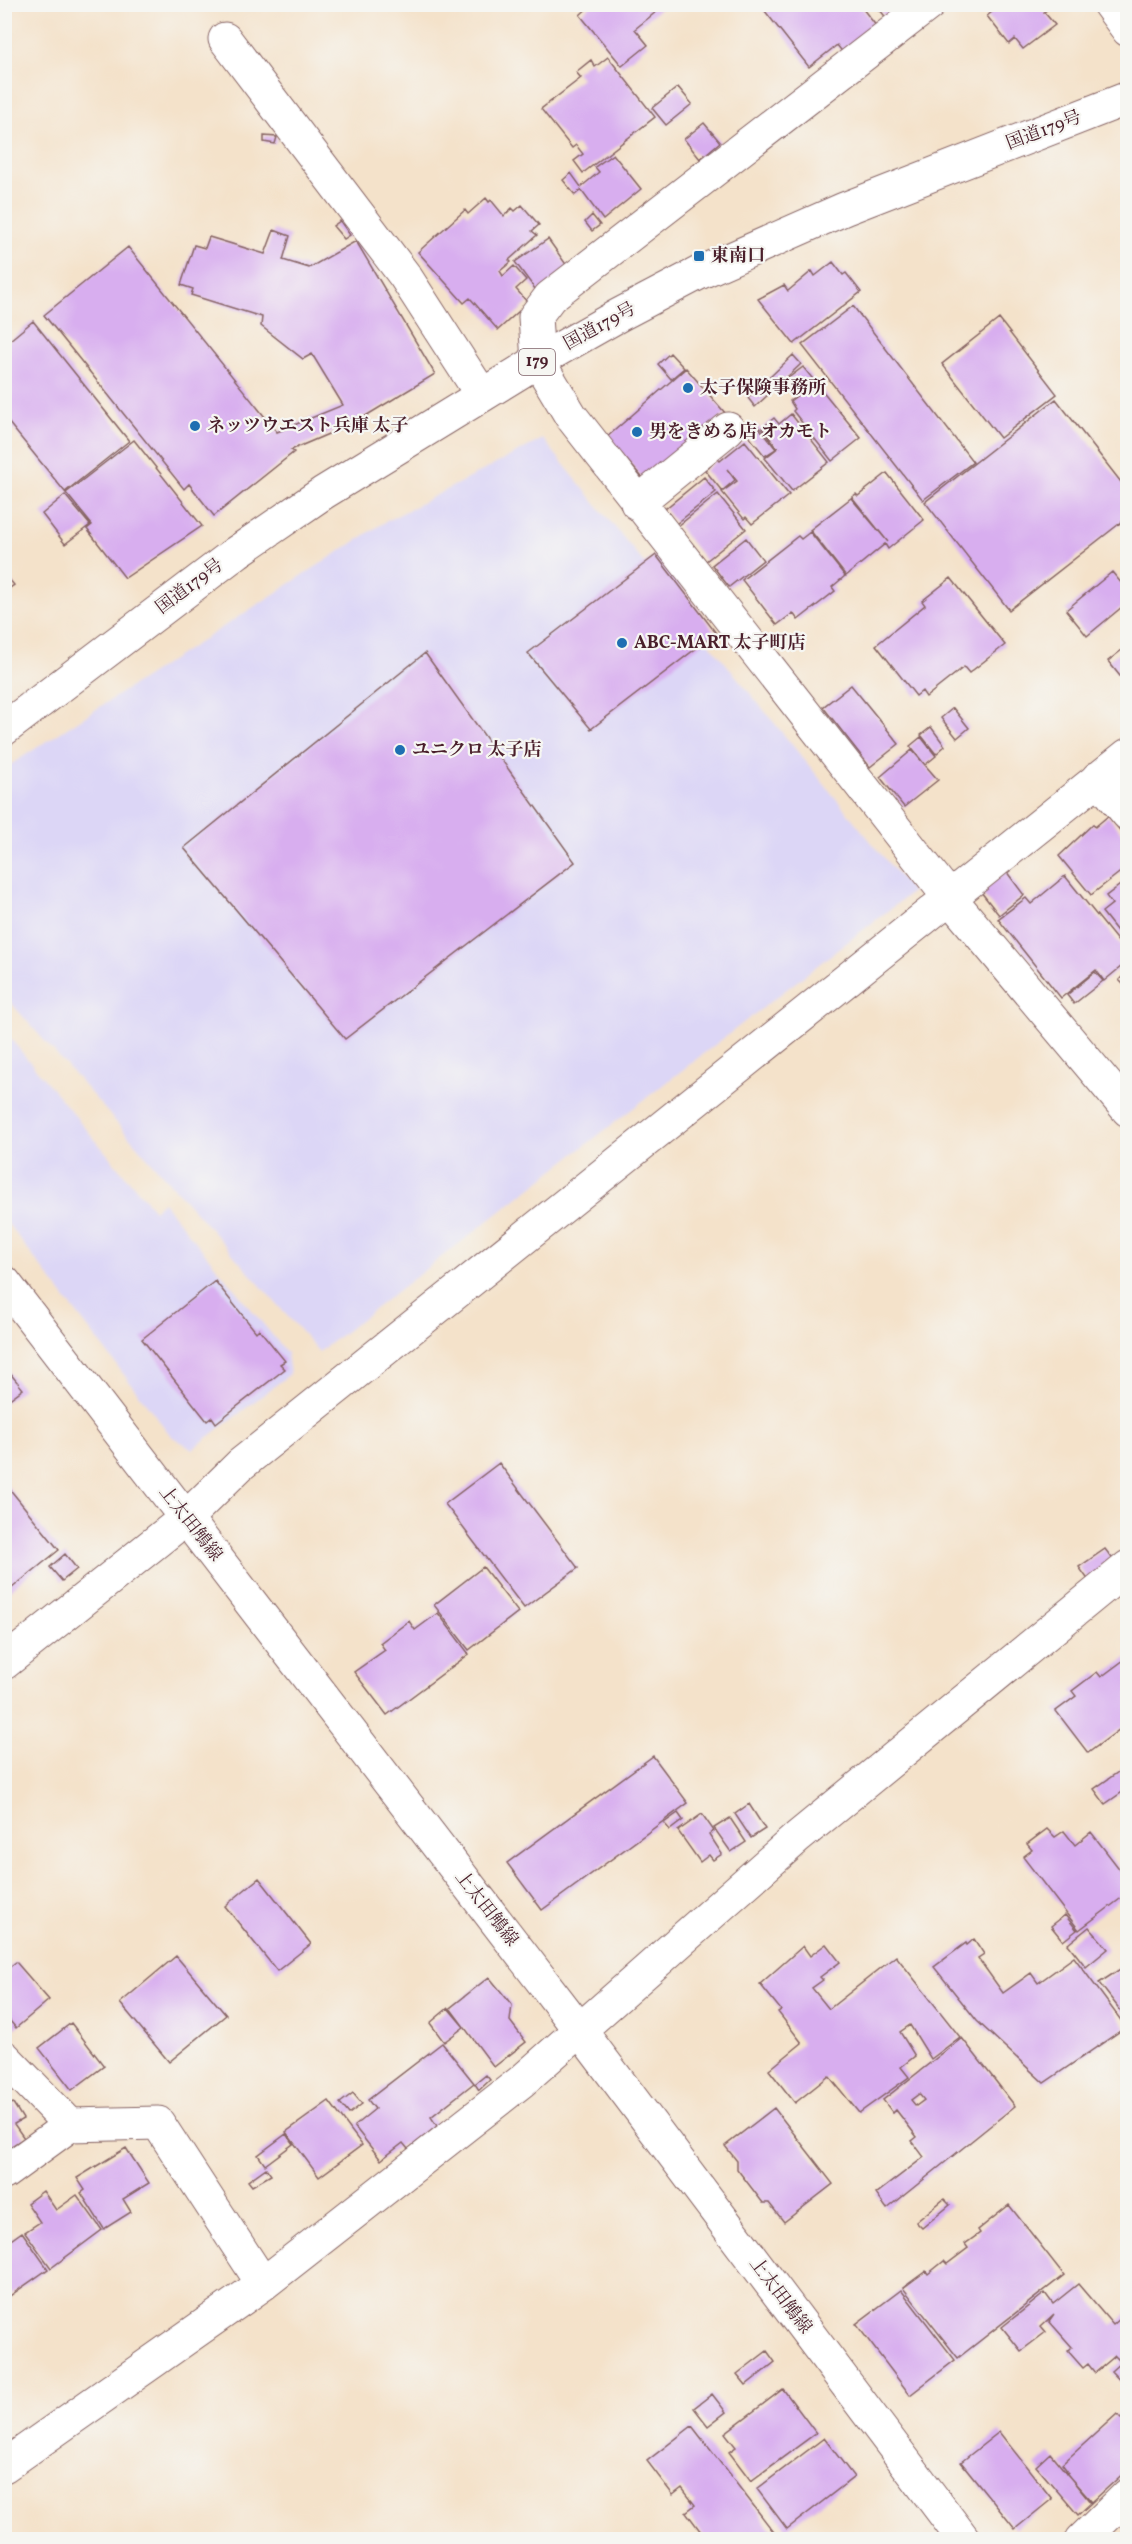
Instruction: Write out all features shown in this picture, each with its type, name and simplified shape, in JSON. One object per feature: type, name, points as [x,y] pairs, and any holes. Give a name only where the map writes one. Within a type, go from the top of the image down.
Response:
[{"type":"main road","points":[[929,4],[550,297],[535,317],[538,361],[571,417],[637,503],[949,897],[1128,1110]]},
{"type":"main road","points":[[1109,4],[1128,30]]},
{"type":"main road","points":[[225,39],[405,276],[482,395]]},
{"type":"main road","name":"国道179号","points":[[4,729],[237,552],[323,493],[538,361],[699,273],[844,209],[1128,98]]},
{"type":"main road","points":[[637,503],[728,429]]},
{"type":"main road","points":[[4,1663],[186,1518],[240,1465],[1128,754]]},
{"type":"main road","points":[[1098,778],[1128,814]]},
{"type":"main road","name":"上太田鵤線","points":[[4,1282],[579,2029],[964,2540]]},
{"type":"main road","points":[[4,2466],[263,2284],[522,2081],[798,1838],[1128,1566]]},
{"type":"main road","points":[[4,2057],[70,2125]]},
{"type":"main road","points":[[4,2173],[70,2125],[158,2123],[263,2284]]},
{"type":"main road","points":[[1082,2540],[1128,2495]]},
{"type":"shaded area","points":[[543,439],[912,892],[319,1352],[5,996],[4,769],[385,522]]},
{"type":"shaded area","points":[[4,1031],[154,1210],[163,1202],[287,1353],[290,1374],[193,1449],[171,1436],[5,1220]]},
{"type":"building","points":[[592,4],[659,4],[662,7],[635,29],[648,45],[622,66],[580,15]]},
{"type":"building","points":[[763,4],[859,4],[877,27],[844,54],[837,45],[809,67],[761,6]]},
{"type":"building","points":[[875,4],[907,4],[888,20]]},
{"type":"building","points":[[988,4],[1054,4],[1044,12],[1055,25],[1023,49],[1015,39],[1009,44],[987,16],[993,11]]},
{"type":"building","points":[[608,57],[655,117],[583,173],[574,161],[583,154],[576,145],[572,148],[541,109],[581,78],[576,72],[591,60],[595,67]]},
{"type":"building","points":[[678,87],[692,104],[666,125],[652,108]]},
{"type":"building","points":[[704,123],[720,142],[700,159],[684,139]]},
{"type":"building","points":[[264,136],[277,137],[275,144],[264,142]]},
{"type":"building","points":[[613,154],[641,189],[603,220],[581,190],[575,195],[563,180],[571,173],[581,187],[599,172],[595,167]]},
{"type":"building","points":[[486,198],[489,202],[491,200],[504,216],[512,208],[515,211],[522,205],[539,225],[532,231],[537,235],[500,271],[503,276],[514,266],[526,280],[516,289],[528,303],[498,330],[470,298],[464,303],[418,252],[465,210],[468,214]]},
{"type":"building","points":[[592,215],[600,225],[592,231],[585,222]]},
{"type":"building","points":[[340,221],[350,235],[344,239],[333,226]]},
{"type":"building","points":[[274,230],[290,236],[283,260],[309,268],[356,241],[435,374],[354,423],[291,450],[294,452],[214,516],[189,484],[184,489],[44,315],[128,247],[277,432],[343,405],[312,354],[303,359],[261,326],[262,317],[191,295],[193,289],[181,285],[194,245],[205,248],[209,237],[265,254]]},
{"type":"building","points":[[548,239],[570,270],[538,293],[515,262]]},
{"type":"building","points":[[833,262],[843,275],[846,273],[861,292],[794,344],[758,299],[784,285],[788,291],[812,271],[815,276]]},
{"type":"building","points":[[853,306],[973,462],[923,500],[802,345]]},
{"type":"building","points":[[999,319],[1057,394],[1000,438],[942,364]]},
{"type":"building","points":[[33,321],[129,441],[65,492],[4,417],[4,345]]},
{"type":"building","points":[[670,353],[684,368],[671,379],[658,364]]},
{"type":"building","points":[[793,355],[801,364],[755,407],[748,398]]},
{"type":"building","points":[[803,367],[861,438],[832,461],[793,411],[795,409],[790,401],[799,394],[787,379]]},
{"type":"building","points":[[686,368],[726,414],[647,483],[607,437]]},
{"type":"building","points":[[1056,399],[1128,491],[1128,517],[1009,610],[925,502]]},
{"type":"building","points":[[791,414],[829,462],[792,491],[765,458],[779,447],[777,448],[762,428],[774,418],[779,424]]},
{"type":"building","points":[[758,426],[776,449],[765,456],[747,434]]},
{"type":"building","points":[[134,440],[202,526],[125,578],[87,529],[92,525],[66,493]]},
{"type":"building","points":[[745,441],[789,495],[752,524],[746,517],[744,519],[722,492],[737,481],[727,469],[735,480],[722,491],[705,470]]},
{"type":"building","points":[[887,473],[924,520],[888,549],[885,544],[846,576],[810,530],[851,498],[888,542],[852,497],[856,494],[858,496]]},
{"type":"building","points":[[704,477],[716,492],[676,524],[665,509]]},
{"type":"building","points":[[718,494],[746,529],[706,561],[678,526]]},
{"type":"building","points":[[65,495],[90,525],[65,544],[42,514]]},
{"type":"building","points":[[810,532],[845,576],[832,587],[835,591],[798,620],[793,613],[777,625],[742,580],[798,536],[801,539]]},
{"type":"building","points":[[746,538],[763,560],[729,587],[712,565]]},
{"type":"building","name":"ABC-MART 太子町店","points":[[656,555],[716,633],[591,729],[528,653]]},
{"type":"building","points":[[1112,572],[1128,591],[1128,602],[1087,636],[1066,610]]},
{"type":"building","points":[[4,573],[14,585],[4,592]]},
{"type":"building","points":[[951,578],[1005,645],[969,673],[964,667],[926,697],[922,691],[916,696],[876,645],[925,605],[922,601]]},
{"type":"building","points":[[1128,645],[1128,686],[1108,661]]},
{"type":"building","name":"ユニクロ 太子店","points":[[425,653],[575,862],[345,1039],[184,848]]},
{"type":"building","points":[[851,685],[899,744],[870,767],[823,707]]},
{"type":"building","points":[[953,708],[969,728],[957,738],[941,718]]},
{"type":"building","points":[[931,727],[945,746],[936,754],[921,735]]},
{"type":"building","points":[[921,737],[936,756],[925,765],[910,746]]},
{"type":"building","points":[[912,750],[938,780],[904,807],[880,777]]},
{"type":"building","points":[[1108,816],[1123,834],[1125,832],[1128,836],[1128,866],[1091,895],[1059,856],[1093,824],[1095,827]]},
{"type":"building","points":[[1006,871],[1024,895],[999,915],[981,892]]},
{"type":"building","points":[[1065,876],[1128,954],[1128,961],[1104,981],[1096,970],[1061,998],[998,919],[1026,898],[1031,904]]},
{"type":"building","points":[[1128,879],[1128,945],[1102,912],[1112,904],[1106,896]]},
{"type":"building","points":[[1128,971],[1128,989],[1119,980]]},
{"type":"building","points":[[1095,972],[1103,981],[1074,1004],[1067,995]]},
{"type":"building","points":[[215,1281],[256,1332],[259,1329],[285,1361],[280,1364],[285,1369],[216,1423],[212,1417],[207,1421],[142,1339]]},
{"type":"building","points":[[4,1366],[23,1389],[4,1403]]},
{"type":"building","points":[[499,1463],[578,1568],[524,1608],[445,1504]]},
{"type":"building","points":[[4,1482],[59,1550],[7,1592],[4,1589]]},
{"type":"building","points":[[1105,1549],[1115,1562],[1089,1581],[1079,1567]]},
{"type":"building","points":[[65,1554],[77,1569],[62,1581],[50,1567]]},
{"type":"building","points":[[483,1567],[518,1612],[469,1650],[434,1605]]},
{"type":"building","points":[[438,1613],[469,1654],[387,1715],[354,1672],[385,1650],[380,1643],[409,1621],[415,1630]]},
{"type":"building","points":[[1128,1657],[1128,1723],[1088,1753],[1056,1711],[1076,1696],[1072,1691],[1097,1672],[1101,1677]]},
{"type":"building","points":[[653,1756],[688,1803],[542,1910],[507,1863]]},
{"type":"building","points":[[1121,1770],[1128,1778],[1128,1788],[1105,1804],[1094,1789]]},
{"type":"building","points":[[749,1804],[765,1829],[751,1838],[735,1814]]},
{"type":"building","points":[[678,1813],[683,1820],[670,1830],[664,1823]]},
{"type":"building","points":[[702,1814],[714,1831],[709,1834],[722,1854],[713,1860],[709,1855],[700,1862],[678,1831]]},
{"type":"building","points":[[730,1818],[746,1842],[731,1852],[714,1828]]},
{"type":"building","points":[[1047,1829],[1055,1837],[1064,1831],[1075,1845],[1091,1832],[1128,1880],[1128,1893],[1079,1930],[1023,1857],[1032,1850],[1027,1844]]},
{"type":"building","points":[[259,1878],[311,1944],[277,1971],[225,1906]]},
{"type":"building","points":[[1065,1915],[1077,1930],[1063,1941],[1051,1926]]},
{"type":"building","points":[[1089,1927],[1108,1949],[1086,1967],[1068,1944]]},
{"type":"building","points":[[974,1939],[984,1954],[978,1958],[1003,1993],[1031,1973],[1038,1983],[1074,1957],[1126,2027],[1044,2083],[977,2021],[934,1967]]},
{"type":"building","points":[[826,1944],[840,1962],[820,1977],[823,1980],[812,1988],[829,2009],[896,1956],[960,2037],[931,2059],[910,2025],[900,2032],[915,2056],[901,2067],[909,2077],[859,2113],[829,2076],[795,2103],[769,2070],[802,2043],[778,2012],[781,2010],[760,1984],[803,1946],[810,1956]]},
{"type":"building","points":[[176,1956],[226,2015],[169,2062],[120,2003]]},
{"type":"building","points":[[16,1962],[49,2000],[16,2028],[4,2014],[4,1967],[7,1969]]},
{"type":"building","points":[[1128,1964],[1128,2020],[1099,1983]]},
{"type":"building","points":[[489,1977],[512,2005],[510,2021],[526,2042],[494,2067],[450,2008]]},
{"type":"building","points":[[448,2008],[464,2027],[444,2042],[430,2023]]},
{"type":"building","points":[[71,2023],[104,2066],[72,2090],[39,2048]]},
{"type":"building","points":[[962,2038],[1015,2106],[887,2209],[876,2194],[924,2157],[912,2141],[917,2137],[896,2110],[893,2113],[883,2100]],"holes":[[[919,2094],[924,2100],[916,2106],[911,2100]]]},
{"type":"building","points":[[442,2043],[474,2083],[431,2117],[437,2126],[408,2149],[403,2143],[381,2160],[354,2126],[375,2109],[368,2100]]},
{"type":"building","points":[[486,2075],[490,2080],[479,2090],[475,2084]]},
{"type":"building","points":[[353,2093],[362,2104],[349,2114],[340,2103]]},
{"type":"building","points":[[329,2101],[362,2145],[319,2177],[286,2132]]},
{"type":"building","points":[[13,2103],[23,2119],[14,2124],[24,2138],[4,2151],[4,2109]]},
{"type":"building","points":[[774,2108],[833,2184],[784,2222],[769,2203],[763,2203],[737,2169],[737,2161],[725,2146]]},
{"type":"building","points":[[286,2134],[293,2144],[265,2165],[258,2155]]},
{"type":"building","points":[[126,2148],[149,2183],[123,2199],[131,2212],[104,2229],[81,2193],[85,2190],[77,2178]]},
{"type":"building","points":[[266,2168],[271,2175],[252,2186],[248,2181]]},
{"type":"building","points":[[43,2191],[56,2210],[77,2195],[102,2230],[51,2268],[25,2232],[40,2222],[27,2203]]},
{"type":"building","points":[[944,2199],[950,2205],[922,2228],[916,2222]]},
{"type":"building","points":[[1009,2205],[1064,2275],[958,2358],[903,2288],[926,2271],[928,2274],[944,2261],[947,2264],[968,2248],[965,2244],[980,2233],[978,2230]]},
{"type":"building","points":[[22,2232],[48,2269],[4,2300],[4,2245]]},
{"type":"building","points":[[1078,2284],[1113,2325],[1128,2312],[1128,2389],[1111,2371],[1121,2362],[1115,2356],[1095,2373],[1088,2364],[1083,2368],[1068,2351],[1072,2347],[1049,2321],[1054,2314],[1041,2326],[1046,2332],[1021,2351],[1002,2327],[1045,2293],[1053,2304]]},
{"type":"building","points":[[901,2290],[955,2360],[910,2395],[856,2324]]},
{"type":"building","points":[[767,2351],[775,2362],[746,2385],[737,2374]]},
{"type":"building","points":[[783,2389],[816,2433],[751,2481],[729,2452],[736,2447],[725,2433]]},
{"type":"building","points":[[712,2394],[726,2412],[708,2426],[694,2408]]},
{"type":"building","points":[[1117,2414],[1128,2425],[1128,2469],[1092,2502],[1066,2473],[1068,2472],[1062,2464]]},
{"type":"building","points":[[692,2426],[780,2540],[707,2540],[686,2512],[695,2505],[682,2488],[673,2495],[647,2461]]},
{"type":"building","points":[[999,2432],[1052,2499],[1015,2529],[961,2462]]},
{"type":"building","points":[[824,2438],[854,2477],[787,2529],[757,2489]]},
{"type":"building","points":[[1050,2453],[1091,2503],[1078,2515],[1036,2466]]},
{"type":"place","name":"東南口","points":[[699,256]]},
{"type":"place","name":"太子保険事務所","points":[[688,388]]},
{"type":"place","name":"ネッツウエスト兵庫 太子","points":[[195,426]]},
{"type":"place","name":"男をきめる店 オカモト","points":[[637,432]]},
{"type":"place","name":"ABC-MART 太子町店","points":[[622,643]]},
{"type":"place","name":"ユニクロ 太子店","points":[[400,750]]}]
